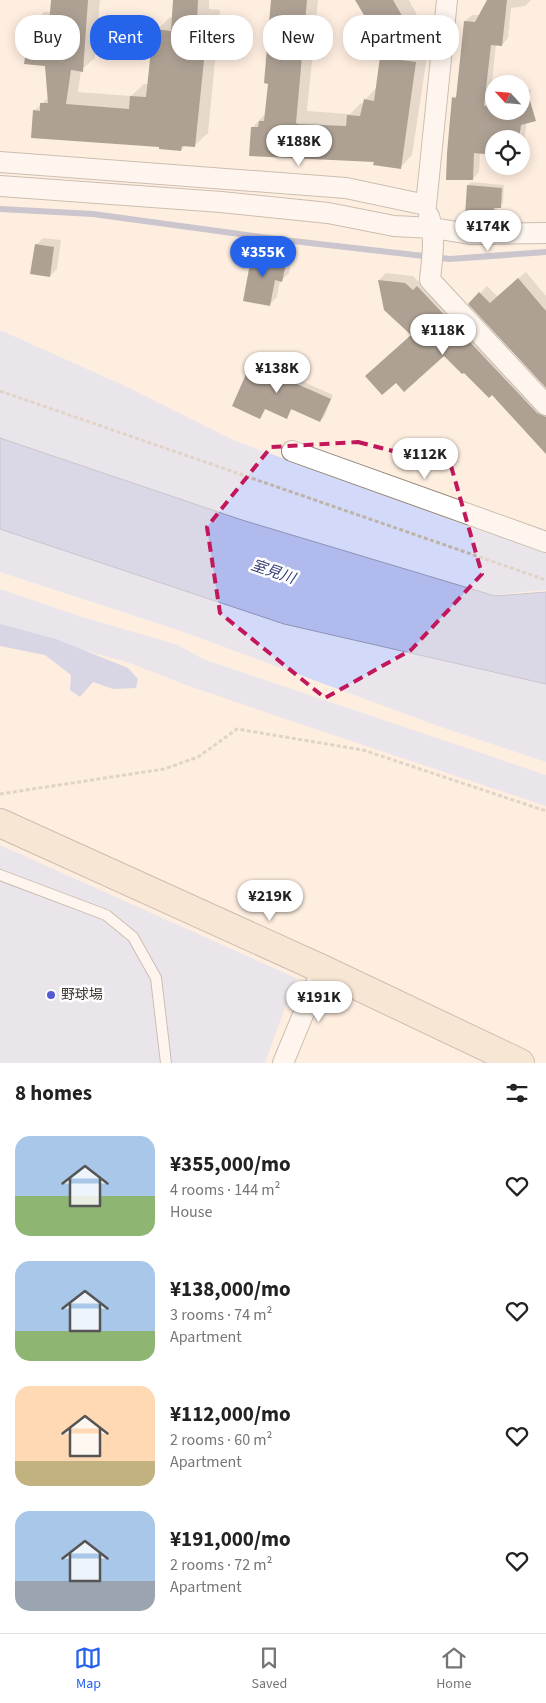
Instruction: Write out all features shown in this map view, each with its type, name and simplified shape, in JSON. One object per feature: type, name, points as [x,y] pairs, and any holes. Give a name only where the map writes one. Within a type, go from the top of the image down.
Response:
[{"type":"street","points":[[447,0],[426,205],[433,237],[430,280],[546,405]]},
{"type":"street","points":[[0,162],[346,188],[426,205]]},
{"type":"street","points":[[0,186],[222,202],[328,214],[394,226],[433,237],[470,234],[546,233]]},
{"type":"street","points":[[292,451],[546,542]]},
{"type":"street","points":[[0,823],[322,969],[520,1063]]},
{"type":"street","points":[[283,1063],[322,969]]},
{"type":"lane","points":[[0,875],[106,915],[133,937],[156,978],[166,1063]]},
{"type":"path","points":[[0,392],[546,580]]},
{"type":"path","points":[[0,794],[164,769],[198,756],[236,729],[363,750],[546,811]]},
{"type":"highlighted area","points":[[358,442],[451,466],[482,574],[411,650],[325,698],[220,613],[207,527],[271,447]]},
{"type":"shaded area","points":[[0,330],[125,386],[233,440],[484,532],[546,549],[546,590],[504,594],[495,608],[0,448]]},
{"type":"shaded area","points":[[0,517],[546,676],[546,762],[438,726],[178,630],[0,572]]},
{"type":"shaded area","points":[[0,589],[79,616],[178,645],[203,659],[546,775],[546,806],[186,685],[127,662],[0,628]]},
{"type":"shaded area","points":[[0,624],[56,639],[128,668],[138,679],[136,688],[113,689],[93,682],[80,697],[70,690],[71,675],[45,655],[0,646]]},
{"type":"shaded area","points":[[0,845],[296,978],[265,1063],[0,1063]]},
{"type":"water","name":"室見川","points":[[0,438],[242,520],[495,596],[546,592],[546,684],[284,624],[0,529]]},
{"type":"building","points":[[51,0],[88,0],[83,72],[71,70],[66,104],[129,109],[130,96],[146,97],[150,60],[161,60],[161,30],[171,31],[171,60],[204,60],[195,147],[182,146],[181,151],[159,149],[159,147],[31,138],[33,110],[40,111],[40,103],[48,103],[45,66],[24,64],[25,60],[80,60],[80,15],[50,15]]},
{"type":"building","points":[[173,0],[198,0],[197,15],[172,15]]},
{"type":"building","points":[[271,0],[307,0],[306,15],[270,15]]},
{"type":"building","points":[[355,0],[393,0],[402,15],[364,15]]},
{"type":"building","points":[[487,0],[507,0],[502,46],[491,45],[488,75],[485,75],[485,120],[530,120],[530,101],[536,121],[521,125],[520,130],[485,130],[485,154],[474,153],[473,180],[446,180],[452,97],[456,98],[464,21],[475,22]]},
{"type":"building","points":[[266,60],[302,60],[296,123],[346,126],[347,115],[360,116],[364,99],[374,101],[380,60],[416,62],[401,169],[373,165],[374,162],[249,156],[251,127],[258,127],[259,121],[264,121],[268,84],[264,83]]},
{"type":"building","points":[[467,185],[502,188],[501,208],[494,208],[493,222],[476,221],[477,216],[465,216]]},
{"type":"building","points":[[35,244],[54,247],[50,277],[30,274]]},
{"type":"building","points":[[252,253],[287,259],[282,282],[275,280],[270,306],[243,301]]},
{"type":"building","points":[[518,278],[546,311],[546,388],[468,304],[479,292],[490,303]]},
{"type":"building","points":[[378,280],[405,283],[413,290],[417,286],[537,413],[546,417],[546,454],[492,395],[489,398],[444,356],[404,392],[396,383],[382,395],[365,376],[411,335],[384,310]]},
{"type":"building","points":[[254,356],[282,369],[279,376],[331,399],[320,422],[291,409],[287,419],[265,409],[260,419],[232,406]]},
{"type":"waterway","points":[[0,209],[93,214],[284,240],[450,259],[546,252]]},
{"type":"place","name":"野球場","points":[[51,995]]}]
